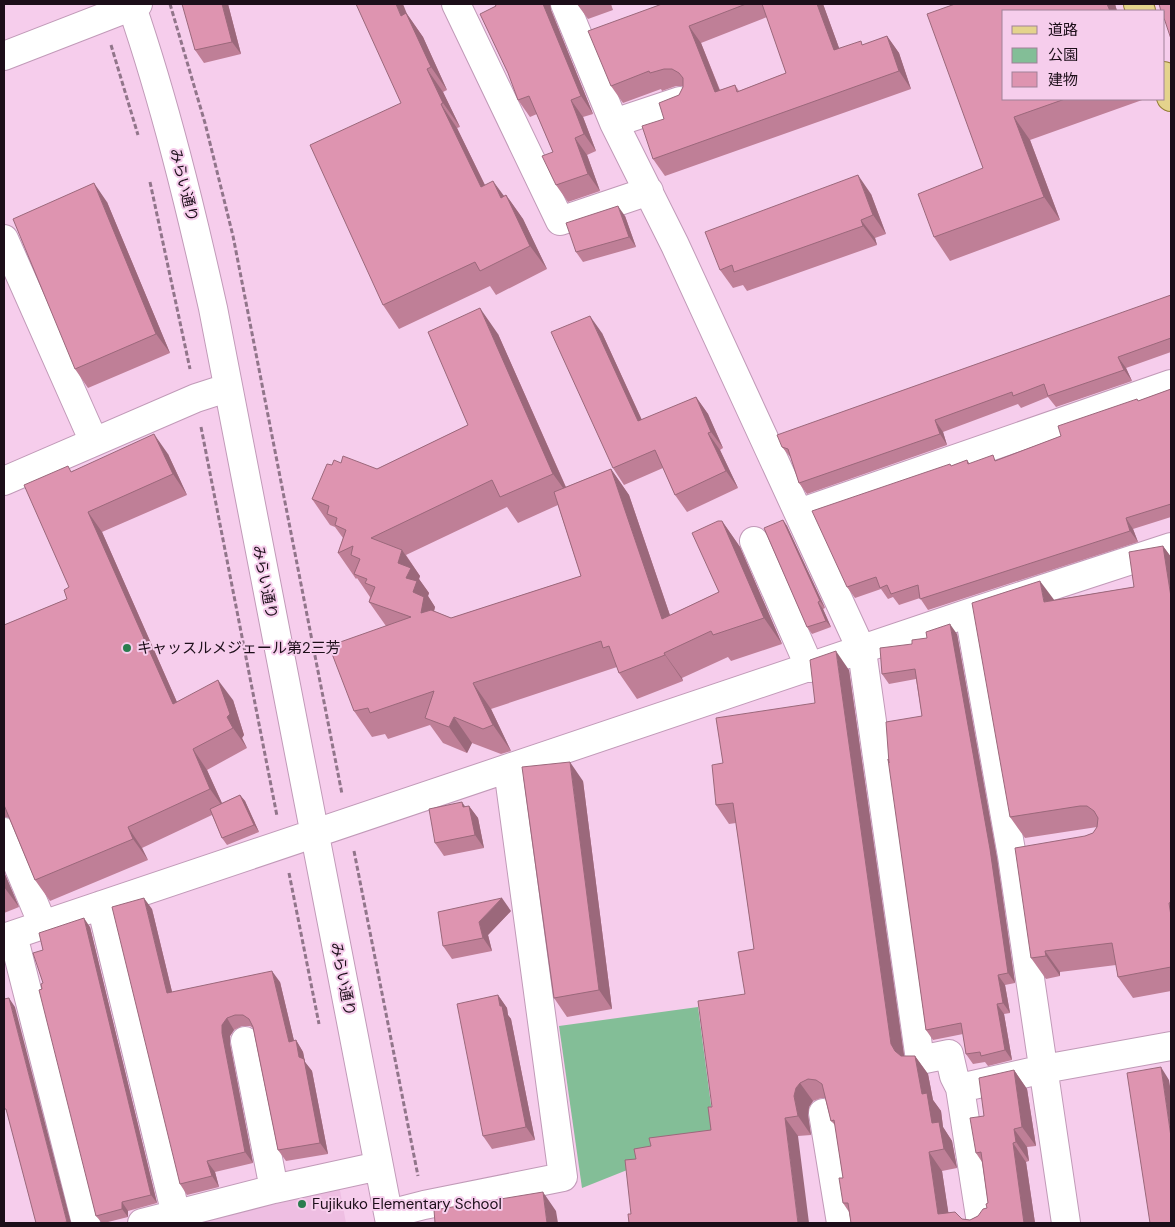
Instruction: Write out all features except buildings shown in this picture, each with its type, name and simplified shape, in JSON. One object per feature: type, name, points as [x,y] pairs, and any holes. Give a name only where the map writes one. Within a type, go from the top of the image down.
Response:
[{"type":"main road","points":[[1165,79],[1171,97]]},
{"type":"street","points":[[456,4],[560,221],[649,191]]},
{"type":"street","points":[[564,4],[589,36],[614,123],[649,191],[862,651],[920,1060],[949,1054],[954,1076],[960,1088],[981,1223]]},
{"type":"street","points":[[4,56],[134,5]]},
{"type":"street","name":"みらい通り","points":[[134,5],[187,196],[213,308],[227,388],[390,1219]]},
{"type":"street","points":[[614,123],[680,101]]},
{"type":"street","points":[[4,239],[94,442]]},
{"type":"street","points":[[799,513],[1171,384]]},
{"type":"street","points":[[4,481],[196,398],[227,388]]},
{"type":"street","points":[[754,541],[810,668]]},
{"type":"street","points":[[86,1223],[9,937],[314,833],[862,651],[969,613],[1171,548]]},
{"type":"street","points":[[969,613],[1012,856],[1066,1223]]},
{"type":"street","points":[[390,1219],[563,1177],[508,769]]},
{"type":"street","points":[[4,832],[43,925]]},
{"type":"street","points":[[1012,856],[1041,851]]},
{"type":"street","points":[[101,905],[176,1215]]},
{"type":"street","points":[[245,1041],[274,1189]]},
{"type":"street","points":[[960,1088],[1044,1069],[1171,1046]]},
{"type":"street","points":[[823,1113],[841,1223]]},
{"type":"street","points":[[142,1223],[274,1189],[379,1166]]},
{"type":"path","points":[[110,43],[140,142]]},
{"type":"path","points":[[148,173],[191,374]]},
{"type":"path","points":[[200,423],[278,820]]},
{"type":"path","points":[[353,846],[419,1178]]},
{"type":"path","points":[[288,867],[321,1033]]},
{"type":"shaded area","name":"Fujikuko Elementary School","points":[[339,1185],[346,1223],[184,1223]]},
{"type":"green space","points":[[698,1007],[715,1135],[582,1188],[559,1026]]},
{"type":"place","name":"キャッスルメジェール第2三芳","points":[[127,648]]},
{"type":"place","name":"Fujikuko Elementary School","points":[[302,1204]]}]
